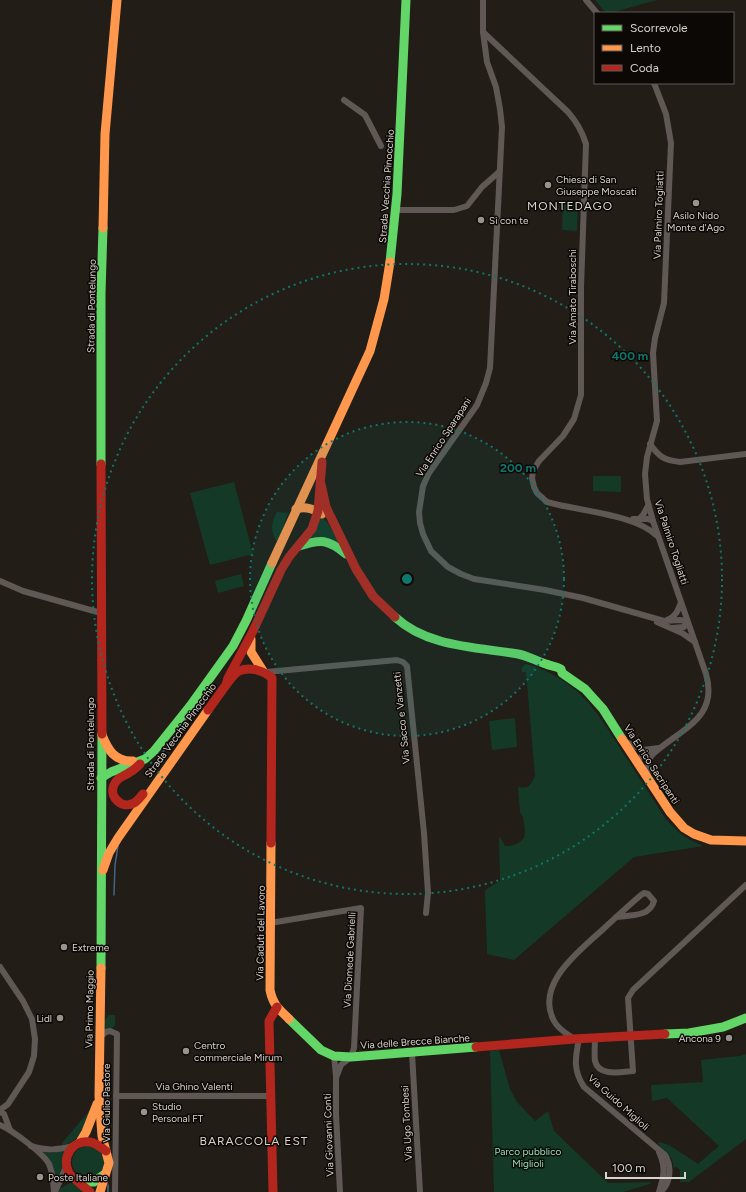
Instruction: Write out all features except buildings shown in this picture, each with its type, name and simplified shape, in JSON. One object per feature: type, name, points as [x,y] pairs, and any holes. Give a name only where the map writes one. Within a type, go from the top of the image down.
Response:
[{"type":"street","name":"Strada di Pontelungo","points":[[101,875],[103,207],[105,134],[117,0]]},
{"type":"street","points":[[116,16],[121,0]]},
{"type":"street","name":"Strada Vecchia Pinocchio","points":[[101,778],[111,772],[145,759],[154,751],[177,723],[233,646],[363,368],[376,333],[386,295],[397,210],[406,0]]},
{"type":"street","points":[[483,0],[483,32]]},
{"type":"street","points":[[586,0],[596,12]]},
{"type":"street","name":"Via Enrico Sparapani","points":[[483,32],[487,62],[496,87],[500,109],[501,150],[491,345],[488,376],[477,405],[429,473],[423,486],[419,512],[423,534],[437,558],[448,568],[474,579],[545,590],[583,598],[664,622],[679,620],[688,622]]},
{"type":"street","name":"Via Amato Tiraboschi","points":[[483,32],[568,112],[577,122],[586,144],[581,288],[581,395],[574,419],[535,466],[532,478],[534,487],[537,493],[547,502],[641,522],[653,522]]},
{"type":"street","name":"Via Palmiro Togliatti","points":[[637,761],[660,747],[697,720],[707,702],[708,684],[695,642],[657,535],[648,506],[645,488],[645,474],[650,444],[657,421],[653,353],[655,338],[664,303],[671,142],[666,114],[654,84]]},
{"type":"street","points":[[344,100],[365,115],[381,146]]},
{"type":"street","points":[[397,210],[454,210],[467,206],[482,187],[499,172]]},
{"type":"street","points":[[650,444],[663,458],[676,462],[746,454]]},
{"type":"street","name":"Strada Vecchia Pinocchio","points":[[101,875],[109,853],[118,838],[226,685],[228,678],[253,631],[281,570],[289,557],[312,529],[318,511],[322,457]]},
{"type":"street","name":"Via Enrico Sacripanti","points":[[321,484],[326,507],[356,569],[373,596],[384,608],[405,626],[430,638],[443,642],[530,657],[546,664],[553,671],[562,673],[585,689],[594,698],[670,812],[684,828],[694,834],[711,840],[741,840],[746,835]]},
{"type":"street","points":[[641,522],[648,506]]},
{"type":"street","points":[[296,509],[305,507],[318,511]]},
{"type":"street","name":"Via Enrico Sacripanti","points":[[318,511],[334,525]]},
{"type":"street","name":"Via Amato Tiraboschi","points":[[641,522],[657,535]]},
{"type":"street","name":"Via Enrico Sacripanti","points":[[299,546],[321,540],[337,546],[351,558]]},
{"type":"street","points":[[0,581],[24,591],[101,612]]},
{"type":"street","points":[[664,622],[678,612],[681,602]]},
{"type":"street","name":"Via Enrico Sparapani","points":[[651,619],[695,642]]},
{"type":"street","points":[[669,628],[684,627],[688,622]]},
{"type":"street","points":[[253,631],[250,651],[256,662],[265,672]]},
{"type":"street","name":"Via Sacco e Vanzetti","points":[[226,685],[238,672],[248,670],[265,672],[397,660],[403,662],[407,666],[424,832],[428,893],[426,913]]},
{"type":"street","name":"Via Caduti del Lavoro","points":[[265,672],[272,678],[270,990],[272,1000],[277,1007]]},
{"type":"street","name":"Strada Vecchia Pinocchio","points":[[101,733],[111,754],[118,759],[127,762],[145,759]]},
{"type":"street","points":[[624,741],[643,750],[653,751]]},
{"type":"street","name":"Via Palmiro Togliatti","points":[[647,778],[649,759],[653,751]]},
{"type":"street","points":[[145,759],[132,771],[114,782],[112,792],[113,796],[121,805],[126,806],[139,799],[148,787],[158,781]]},
{"type":"street","name":"Via Primo Maggio","points":[[100,1192],[109,1163],[102,1136],[99,1096],[101,875]]},
{"type":"street","points":[[595,1038],[595,1056],[597,1066],[604,1071],[633,1071],[628,998],[633,990],[746,886]]},
{"type":"street","points":[[577,1039],[560,1028],[554,1020],[550,1009],[552,989],[559,974],[564,966],[616,917],[641,895],[644,893],[653,897],[653,905],[643,913],[616,917]]},
{"type":"street","name":"Via Diomede Gabrielli","points":[[270,923],[361,908],[354,1048],[351,1057]]},
{"type":"street","points":[[0,967],[23,1001],[32,1019],[35,1039],[34,1056],[29,1072],[8,1104],[3,1114],[3,1123],[0,1125],[10,1130],[29,1145],[45,1150],[56,1150],[88,1141],[95,1142],[106,1151]]},
{"type":"street","points":[[273,1192],[270,1021],[272,1014],[277,1007]]},
{"type":"street","name":"Via delle Brecce Bianche","points":[[277,1007],[321,1050],[334,1056],[351,1057],[577,1039],[704,1031],[723,1027],[746,1018]]},
{"type":"street","name":"Via Giulio Pastore","points":[[100,1037],[106,1032],[110,1031],[116,1034],[115,1192]]},
{"type":"street","name":"Via Guido Miglioli","points":[[577,1039],[575,1068],[578,1079],[584,1087],[658,1151],[664,1161],[660,1192]]},
{"type":"street","name":"Via Ugo Tombesi","points":[[412,1052],[420,1192]]},
{"type":"street","name":"Via Giovanni Conti","points":[[334,1056],[340,1192]]},
{"type":"street","points":[[336,1078],[341,1065],[351,1057]]},
{"type":"street","name":"Via Primo Maggio","points":[[54,1192],[66,1167],[67,1156],[89,1126],[99,1096]]},
{"type":"street","name":"Via Ghino Valenti","points":[[116,1096],[271,1096]]},
{"type":"street","points":[[3,1114],[10,1130]]},
{"type":"street","name":"Via Primo Maggio","points":[[29,1145],[48,1163],[52,1174],[54,1192]]},
{"type":"street","points":[[66,1167],[69,1173],[90,1192]]},
{"type":"street","points":[[59,1184],[66,1180],[77,1180],[87,1183],[94,1182],[105,1174]]},
{"type":"green space","points":[[595,0],[657,0],[614,12],[605,12]]},
{"type":"green space","points":[[563,202],[578,203],[577,231],[562,230]]},
{"type":"green space","points":[[593,476],[621,476],[621,492],[593,491]]},
{"type":"green space","points":[[234,482],[253,554],[210,565],[190,493]]},
{"type":"green space","points":[[277,512],[288,513],[277,542],[273,534],[272,527],[273,520]]},
{"type":"green space","points":[[320,516],[327,522],[340,544],[309,539]]},
{"type":"green space","points":[[241,574],[244,586],[218,593],[215,581]]},
{"type":"green space","points":[[526,664],[544,670],[559,678],[584,698],[604,723],[665,818],[682,835],[703,846],[634,857],[514,960],[487,954],[485,890],[500,881],[499,838],[500,837],[505,846],[511,846],[520,842],[524,838],[525,830],[523,817],[520,812],[518,787],[525,788],[529,786],[535,776],[526,672],[522,672],[522,667]]},
{"type":"green space","points":[[515,718],[517,747],[492,750],[489,721]]},
{"type":"green space","points":[[109,1015],[115,1015],[115,1026],[104,1030],[104,1021]]},
{"type":"green space","name":"Parco pubblico Miglioli","points":[[499,1050],[510,1089],[517,1102],[535,1121],[548,1111],[554,1131],[608,1183],[651,1182],[650,1184],[623,1192],[494,1192],[490,1051]]},
{"type":"green space","points":[[746,1054],[746,1139],[689,1182],[680,1182],[680,1170],[677,1167],[674,1168],[672,1159],[658,1144],[659,1142],[669,1145],[698,1164],[719,1146],[667,1098],[652,1101],[651,1085],[703,1082],[701,1060]]},
{"type":"green space","points":[[90,1110],[84,1127],[78,1136],[69,1143],[63,1145],[62,1143]]},
{"type":"green space","points":[[91,1146],[97,1148],[102,1153],[104,1162],[102,1171],[97,1176],[85,1178],[79,1176],[74,1171],[72,1159],[74,1153],[79,1148]]},
{"type":"green space","points":[[65,1149],[63,1168],[56,1180],[53,1167],[42,1152],[53,1153]]},
{"type":"green space","points":[[70,1183],[86,1192],[58,1192],[61,1188]]},
{"type":"waterway","points":[[184,722],[207,691]]},
{"type":"waterway","points":[[150,770],[175,735]]},
{"type":"waterway","points":[[114,895],[115,865],[118,846]]},
{"type":"waterway","points":[[107,1137],[108,1079]]},
{"type":"waterway","points":[[108,1185],[108,1192]]},
{"type":"traffic: fast","points":[[390,262],[397,194],[406,0]]},
{"type":"traffic: fast","points":[[101,464],[101,293],[103,228]]},
{"type":"traffic: fast","points":[[299,546],[313,542],[324,542],[334,545],[346,554]]},
{"type":"traffic: fast","points":[[101,778],[111,772],[145,759],[154,751],[190,706],[233,646],[272,563]]},
{"type":"traffic: fast","points":[[395,617],[408,627],[437,640],[469,647],[518,654],[561,669],[562,673],[585,689],[603,709],[622,739]]},
{"type":"traffic: fast","points":[[101,968],[102,734]]},
{"type":"traffic: fast","points":[[665,1034],[689,1033],[723,1027],[746,1018]]},
{"type":"traffic: fast","points":[[289,1019],[321,1050],[334,1056],[351,1057],[476,1047]]},
{"type":"traffic: fast","points":[[80,1182],[94,1182],[105,1174]]},
{"type":"traffic: slow","points":[[103,228],[105,134],[117,0]]},
{"type":"traffic: slow","points":[[272,563],[370,351],[384,299],[390,262]]},
{"type":"traffic: slow","points":[[296,509],[309,508],[322,514]]},
{"type":"traffic: slow","points":[[251,639],[251,652],[263,671]]},
{"type":"traffic: slow","points":[[103,870],[109,853],[118,838],[208,710]]},
{"type":"traffic: slow","points":[[102,735],[113,754],[121,759],[133,761]]},
{"type":"traffic: slow","points":[[622,739],[670,812],[684,828],[694,834],[711,840],[746,841]]},
{"type":"traffic: slow","points":[[271,843],[270,990],[275,1003],[289,1019]]},
{"type":"traffic: slow","points":[[100,1192],[109,1163],[102,1136],[99,1096],[101,968]]},
{"type":"traffic: slow","points":[[80,1142],[86,1132],[97,1104]]},
{"type":"traffic: jam","points":[[208,710],[226,685],[228,678],[253,631],[281,570],[289,557],[312,529],[318,511],[322,462]]},
{"type":"traffic: jam","points":[[101,464],[102,734]]},
{"type":"traffic: jam","points":[[321,484],[326,507],[356,569],[373,596],[395,617]]},
{"type":"traffic: jam","points":[[226,685],[239,671],[248,669],[257,670],[272,678],[271,843]]},
{"type":"traffic: jam","points":[[140,764],[116,781],[113,792],[117,800],[124,805],[134,803],[143,794]]},
{"type":"traffic: jam","points":[[273,1192],[269,1021],[277,1007]]},
{"type":"traffic: jam","points":[[476,1047],[574,1039],[665,1034]]},
{"type":"traffic: jam","points":[[90,1192],[69,1173],[66,1161],[67,1156],[73,1147],[78,1143],[84,1142],[94,1143],[106,1151]]},
{"type":"place","name":"Chiesa di San Giuseppe Moscati","points":[[548,185]]},
{"type":"place","name":"Asilo Nido Monte d'Ago","points":[[696,203]]},
{"type":"place","name":"Sì con te","points":[[481,220]]},
{"type":"place","name":"Extreme","points":[[64,947]]},
{"type":"place","name":"Lidl","points":[[60,1018]]},
{"type":"place","name":"Ancona 9","points":[[729,1038]]},
{"type":"place","name":"Centro commerciale Mirum","points":[[186,1051]]},
{"type":"place","name":"Studio Personal FT","points":[[144,1112]]},
{"type":"place","name":"Poste Italiane","points":[[40,1177]]},
{"type":"district","name":"MONTEDAGO","points":[[570,206]]},
{"type":"district","name":"BARACCOLA EST","points":[[254,1141]]}]
